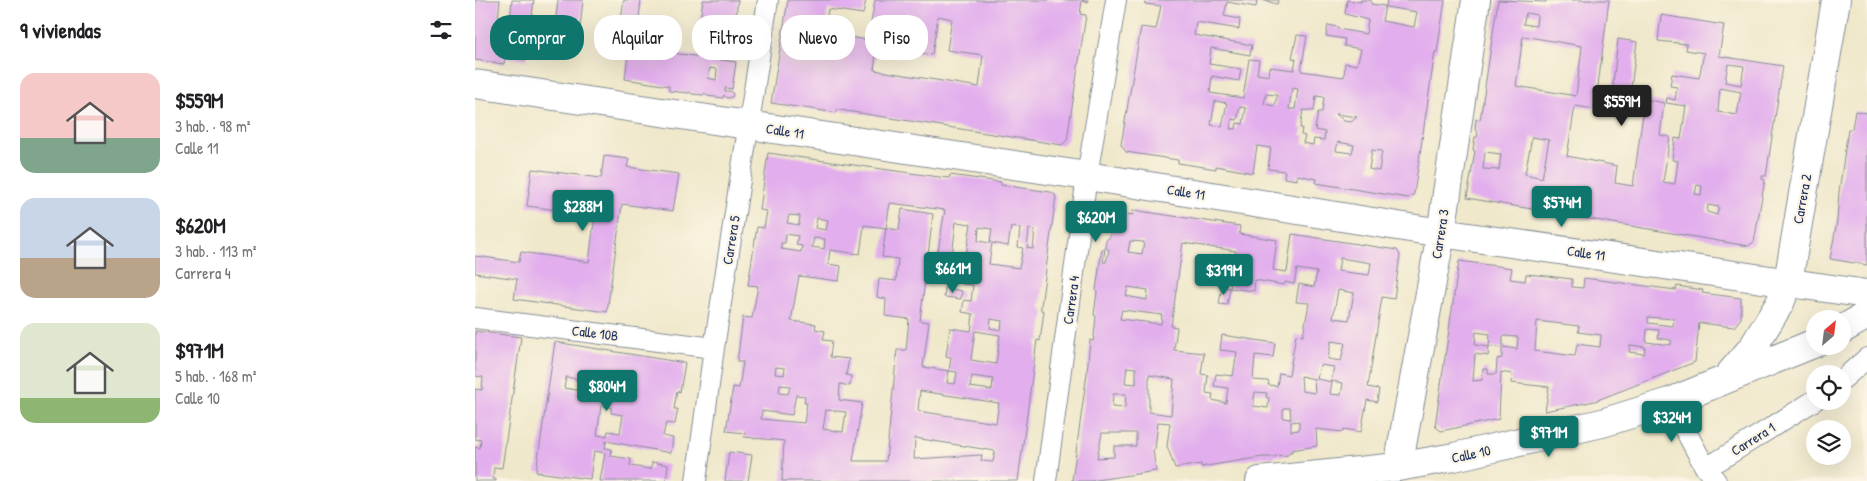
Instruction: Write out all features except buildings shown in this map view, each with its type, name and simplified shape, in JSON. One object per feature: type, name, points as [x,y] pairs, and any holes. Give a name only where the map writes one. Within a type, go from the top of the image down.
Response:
[{"type":"main road","name":"Carrera 3","points":[[1398,467],[1441,232],[1476,0]]},
{"type":"main road","name":"Carrera 2","points":[[1725,380],[1753,348],[1779,303],[1788,282],[1837,0]]},
{"type":"main road","name":"Calle 11","points":[[475,84],[1087,176],[1441,232],[1867,294]]},
{"type":"main road","points":[[1851,324],[1867,315]]},
{"type":"main road","name":"Calle 10","points":[[1260,481],[1398,467],[1453,458],[1602,423],[1670,402],[1806,347]]},
{"type":"street","name":"Carrera 5","points":[[696,481],[768,0]]},
{"type":"street","name":"Carrera 4","points":[[1046,481],[1087,176],[1116,0]]},
{"type":"street","name":"Calle 10B","points":[[475,318],[715,348]]},
{"type":"street","points":[[1851,372],[1867,358]]},
{"type":"street","points":[[1670,402],[1710,474]]},
{"type":"street","name":"Carrera 1","points":[[1710,474],[1719,461],[1806,406]]}]
